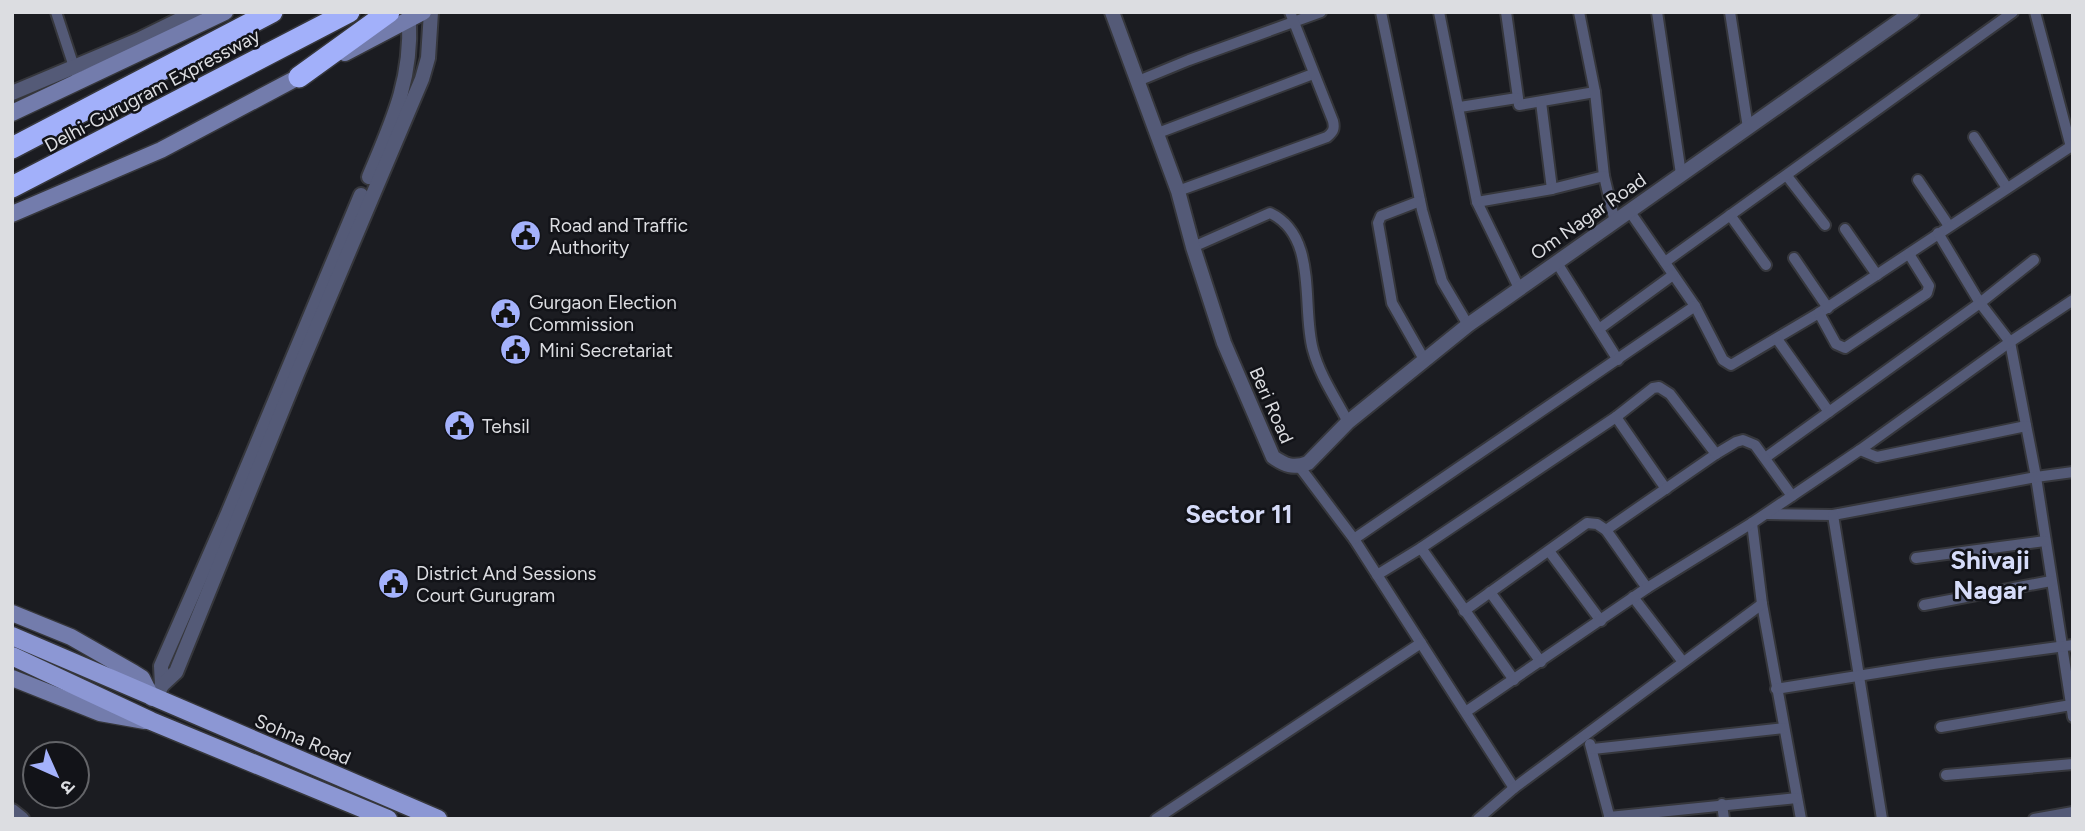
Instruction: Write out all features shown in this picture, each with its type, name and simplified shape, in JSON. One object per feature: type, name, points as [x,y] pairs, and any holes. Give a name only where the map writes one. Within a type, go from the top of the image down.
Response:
[{"type":"highway","name":"Delhi-Gurugram Expressway","points":[[12,148],[272,12]]},
{"type":"highway","name":"Delhi-Gurugram Expressway","points":[[12,187],[349,12]]},
{"type":"highway","points":[[299,77],[407,15]]},
{"type":"main road","points":[[12,113],[225,12]]},
{"type":"main road","points":[[12,214],[161,150],[299,77]]},
{"type":"main road","points":[[12,613],[71,637],[142,678],[156,694]]},
{"type":"main road","name":"Sohna Road","points":[[12,636],[156,694],[438,819]]},
{"type":"main road","points":[[12,656],[151,721],[388,819]]},
{"type":"main road","points":[[12,678],[100,713],[151,721]]},
{"type":"street","points":[[55,12],[79,82]]},
{"type":"street","points":[[12,93],[138,40],[195,12]]},
{"type":"street","points":[[156,694],[176,672],[297,374],[422,79],[428,58],[431,12]]},
{"type":"street","points":[[1138,81],[1293,18],[1321,12]]},
{"type":"street","points":[[1381,12],[1420,201],[1442,281],[1468,325]]},
{"type":"street","points":[[1439,12],[1477,202],[1519,288]]},
{"type":"street","points":[[1506,12],[1520,106],[1595,92]]},
{"type":"street","points":[[1579,12],[1595,92],[1604,176],[1615,222]]},
{"type":"street","points":[[1657,12],[1681,174]]},
{"type":"street","points":[[1730,12],[1748,128]]},
{"type":"street","name":"Om Nagar Road","points":[[1299,466],[1308,463],[1348,422],[1468,325],[1912,12]]},
{"type":"street","points":[[1665,262],[2013,12]]},
{"type":"street","points":[[1630,212],[1695,306],[1728,365],[1740,362],[1824,310],[2072,146],[2035,12]]},
{"type":"street","name":"Beri Road","points":[[1113,13],[1178,191],[1224,344],[1273,457],[1287,466],[1299,466],[1354,539],[1514,788]]},
{"type":"street","points":[[156,694],[161,666],[229,513],[402,95],[410,51],[407,15]]},
{"type":"street","points":[[1178,191],[1327,137],[1334,127],[1293,18]]},
{"type":"street","points":[[1158,133],[1313,74]]},
{"type":"street","points":[[1460,107],[1517,98]]},
{"type":"street","points":[[1541,102],[1552,189]]},
{"type":"street","points":[[1974,137],[2007,188]]},
{"type":"street","points":[[1477,202],[1552,189],[1604,176]]},
{"type":"street","points":[[1787,176],[1825,225]]},
{"type":"street","points":[[1918,180],[1949,226]]},
{"type":"street","points":[[1420,201],[1381,216],[1378,223],[1392,303],[1425,361]]},
{"type":"street","points":[[1193,247],[1270,213],[1281,218],[1291,229],[1298,242],[1308,296],[1311,345],[1316,363],[1348,422]]},
{"type":"street","points":[[1730,215],[1766,265]]},
{"type":"street","points":[[1845,229],[1877,275]]},
{"type":"street","points":[[1938,233],[1980,303],[2010,342],[2036,477],[2051,581],[2067,646],[2072,711],[1941,727]]},
{"type":"street","points":[[1794,258],[1824,310],[1836,344],[1845,348],[1927,293],[1930,286],[1909,254]]},
{"type":"street","points":[[1765,458],[1980,303],[2034,260]]},
{"type":"street","points":[[1557,263],[1618,360]]},
{"type":"street","points":[[1599,329],[1674,275]]},
{"type":"street","points":[[1466,711],[1633,597],[1766,514],[2073,300]]},
{"type":"street","points":[[1354,539],[1695,306]]},
{"type":"street","points":[[1777,340],[1829,412]]},
{"type":"street","points":[[1377,575],[1616,417],[1653,388],[1659,387],[1670,394],[1716,454]]},
{"type":"street","points":[[1616,417],[1666,489]]},
{"type":"street","points":[[1860,450],[1877,457],[2026,426]]},
{"type":"street","points":[[1606,530],[1716,454],[1743,440],[1755,444],[1792,496]]},
{"type":"street","points":[[1766,514],[1833,515],[1909,505],[2036,477],[2073,472]]},
{"type":"street","points":[[1833,515],[1882,819]]},
{"type":"street","points":[[1464,611],[1587,523],[1597,524],[1606,530],[1647,588]]},
{"type":"street","points":[[1752,523],[1776,690],[1801,819]]},
{"type":"street","points":[[1916,558],[2045,541]]},
{"type":"street","points":[[1421,548],[1514,680]]},
{"type":"street","points":[[1549,551],[1601,621]]},
{"type":"street","points":[[1924,605],[2051,581]]},
{"type":"street","points":[[1490,593],[1541,662]]},
{"type":"street","points":[[1633,597],[1683,662]]},
{"type":"street","points":[[1478,819],[1514,788],[1762,604]]},
{"type":"street","points":[[1156,819],[1421,643]]},
{"type":"street","points":[[1776,690],[2067,646]]},
{"type":"street","points":[[1593,749],[1784,728]]},
{"type":"street","points":[[1585,735],[1593,749],[1610,818],[1797,798]]},
{"type":"street","points":[[1946,775],[2073,764]]},
{"type":"street","points":[[1722,804],[1724,819]]},
{"type":"street","points":[[12,811],[22,819]]},
{"type":"street","points":[[2034,819],[2073,812]]},
{"type":"place","name":"Road and Traffic Authority","points":[[526,236]]},
{"type":"place","name":"Gurgaon Election Commission","points":[[506,313]]},
{"type":"place","name":"Mini Secretariat","points":[[516,350]]},
{"type":"place","name":"Tehsil","points":[[459,426]]},
{"type":"place","name":"District And Sessions Court Gurugram","points":[[393,584]]},
{"type":"district","name":"Sector 11","points":[[1239,514]]},
{"type":"district","name":"Shivaji Nagar","points":[[1990,575]]}]
